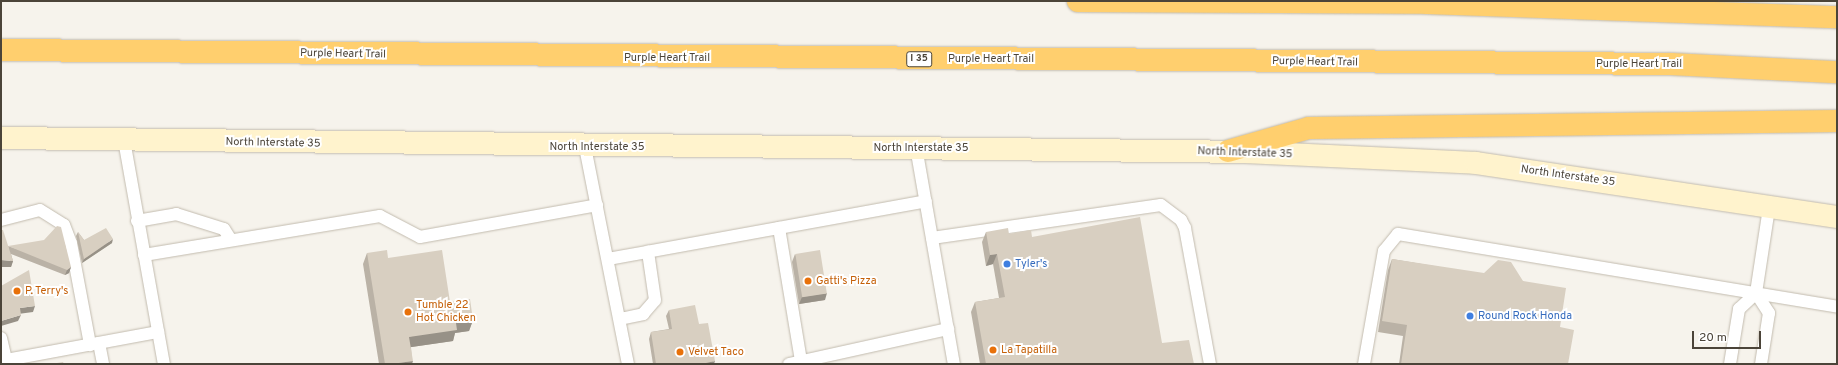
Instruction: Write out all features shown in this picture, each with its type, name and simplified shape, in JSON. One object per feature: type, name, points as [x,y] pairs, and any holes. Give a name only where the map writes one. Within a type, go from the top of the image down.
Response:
[{"type":"highway","points":[[1078,1],[1427,3],[1837,17]]},
{"type":"highway","name":"Purple Heart Trail","points":[[1,50],[1671,64],[1837,72]]},
{"type":"highway","points":[[1228,151],[1310,128],[1837,121]]},
{"type":"main road","name":"North Interstate 35","points":[[1,138],[586,148],[916,147],[1228,151],[1476,163],[1837,218]]},
{"type":"lane","points":[[124,140],[164,364]]},
{"type":"lane","points":[[916,147],[954,364]]},
{"type":"lane","points":[[586,148],[628,364]]},
{"type":"lane","points":[[608,259],[926,201]]},
{"type":"lane","points":[[932,238],[1161,205],[1181,220],[1185,228],[1210,364]]},
{"type":"lane","points":[[144,255],[380,216],[420,237],[597,206]]},
{"type":"lane","points":[[1730,364],[1739,309],[1756,293],[1769,208]]},
{"type":"lane","points":[[1,220],[40,210],[64,225],[72,243],[95,344],[103,364]]},
{"type":"lane","points":[[138,222],[176,214],[224,229],[231,240]]},
{"type":"lane","points":[[779,228],[801,362]]},
{"type":"lane","points":[[1364,364],[1384,251],[1398,234],[1837,307]]},
{"type":"lane","points":[[620,319],[643,314],[655,300],[648,252]]},
{"type":"lane","points":[[1756,293],[1769,313],[1761,364]]},
{"type":"lane","points":[[789,364],[948,329]]},
{"type":"lane","points":[[1,338],[4,361],[158,332]]},
{"type":"building","points":[[1140,217],[1162,343],[1189,340],[1194,364],[986,364],[975,302],[1005,297],[997,254],[990,255],[986,232],[1008,228],[1009,234],[1031,230],[1032,237]]},
{"type":"building","points":[[57,226],[61,227],[71,267],[67,270],[8,246],[44,240]]},
{"type":"building","points":[[106,228],[113,239],[84,259],[78,232],[84,240]]},
{"type":"building","points":[[1,230],[3,230],[13,261],[1,260]]},
{"type":"building","name":"Tumble 22 Hot Chicken","points":[[387,250],[388,258],[442,250],[450,302],[470,299],[473,320],[456,323],[457,330],[409,337],[413,361],[391,364],[385,364],[367,253]]},
{"type":"building","name":"Gatti's Pizza","points":[[820,250],[827,293],[802,297],[795,254]]},
{"type":"building","name":"Round Rock Honda","points":[[1392,259],[1484,273],[1498,260],[1511,262],[1523,281],[1566,288],[1560,327],[1574,330],[1568,364],[1401,364],[1407,325],[1382,321]]},
{"type":"building","points":[[29,270],[35,306],[20,308],[21,315],[1,321],[1,286]]},
{"type":"building","name":"Velvet Taco","points":[[695,305],[699,324],[708,323],[715,361],[701,364],[656,364],[651,332],[672,329],[669,310]]},
{"type":"building","points":[[63,362],[64,364],[51,364]]},
{"type":"place","name":"Tyler's","points":[[1007,264]]},
{"type":"place","name":"Gatti's Pizza","points":[[808,281]]},
{"type":"place","name":"P. Terry's","points":[[17,291]]},
{"type":"place","name":"Tumble 22 Hot Chicken","points":[[408,312]]},
{"type":"place","name":"Round Rock Honda","points":[[1470,316]]},
{"type":"place","name":"La Tapatilla","points":[[993,350]]},
{"type":"place","name":"Velvet Taco","points":[[680,352]]}]
